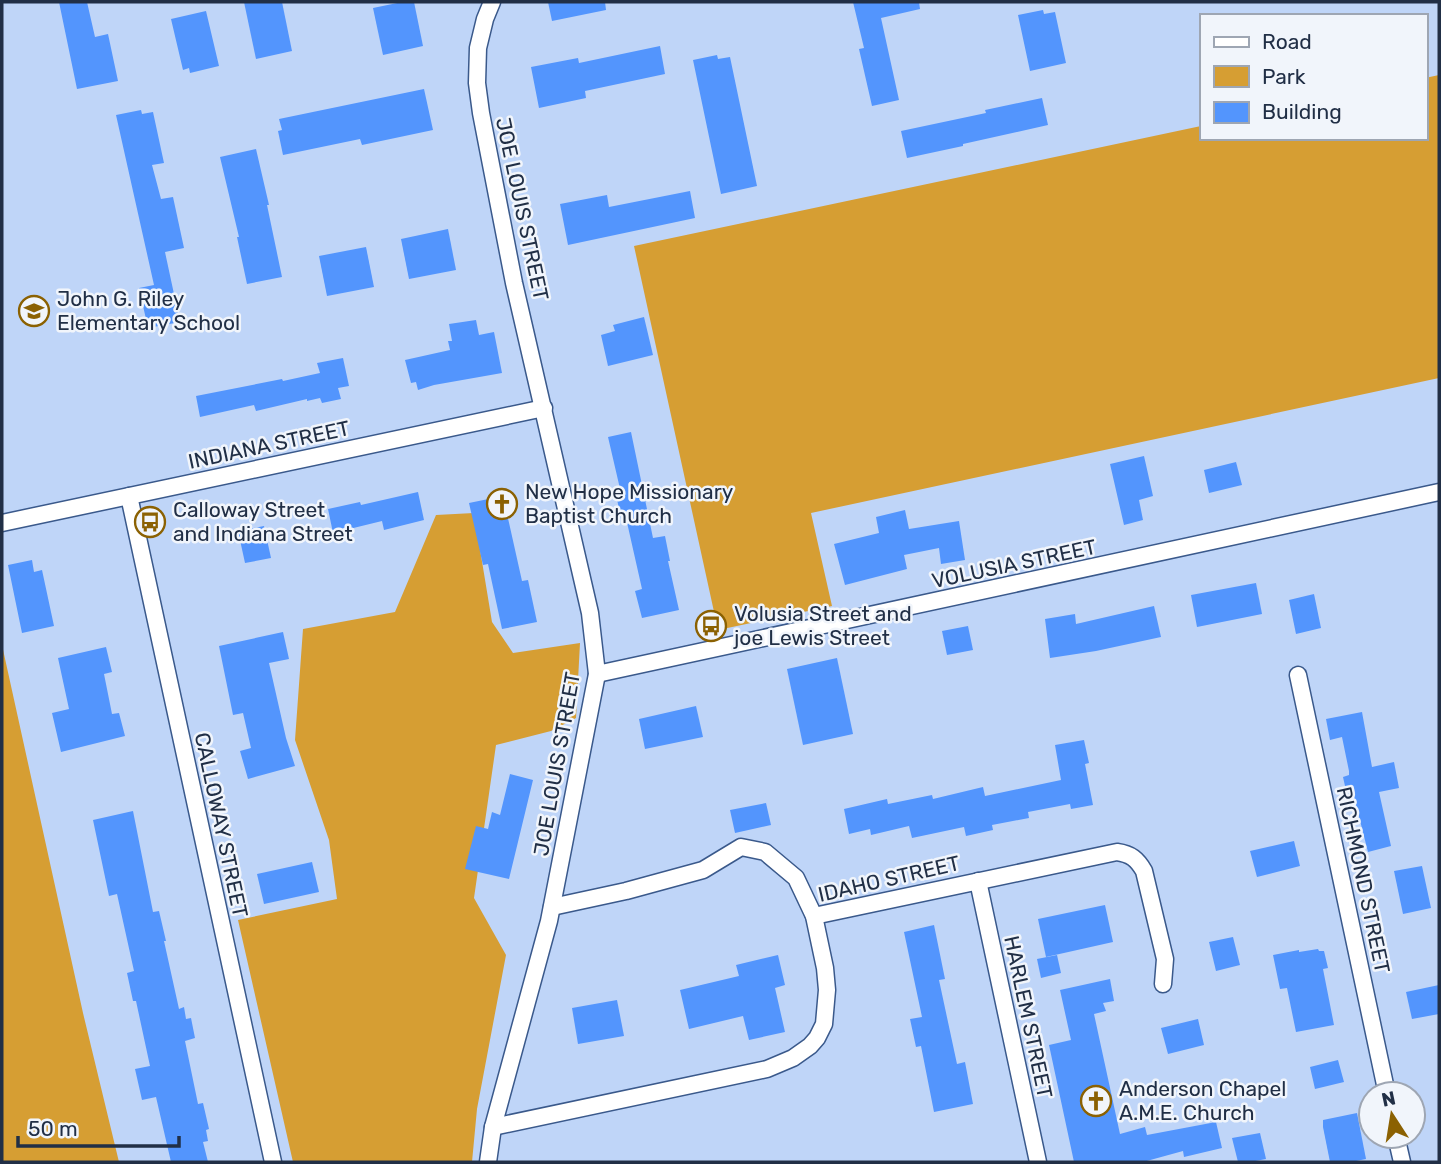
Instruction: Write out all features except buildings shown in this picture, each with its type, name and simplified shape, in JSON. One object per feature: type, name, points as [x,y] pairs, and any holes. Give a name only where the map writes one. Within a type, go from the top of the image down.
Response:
[{"type":"street","name":"JOE LOUIS STREET","points":[[488,1162],[493,1127],[552,907],[597,674],[590,613],[514,283],[481,113],[477,83],[478,48],[492,2]]},
{"type":"street","name":"INDIANA STREET","points":[[2,523],[544,408]]},
{"type":"street","name":"VOLUSIA STREET","points":[[597,674],[1439,492]]},
{"type":"street","name":"CALLOWAY STREET","points":[[129,496],[273,1162]]},
{"type":"street","name":"RICHMOND STREET","points":[[1298,675],[1384,1080]]},
{"type":"street","points":[[552,907],[703,870],[741,847],[765,852],[796,878],[814,916]]},
{"type":"street","name":"IDAHO STREET","points":[[493,1127],[767,1069],[793,1058],[810,1046],[824,1024],[827,990],[825,968],[814,916],[1117,852],[1128,854],[1138,861],[1144,872],[1165,959],[1163,984]]},
{"type":"street","name":"HARLEM STREET","points":[[978,881],[1038,1162]]},
{"type":"green space","points":[[1439,75],[1439,378],[811,513],[832,606],[718,630],[634,246],[1200,126],[1200,140],[1427,140],[1427,78]]},
{"type":"green space","points":[[474,513],[492,622],[513,653],[580,643],[576,718],[551,731],[496,745],[474,898],[506,955],[477,1109],[472,1162],[293,1162],[238,920],[337,899],[329,840],[295,740],[303,629],[395,612],[436,515]]},
{"type":"green space","points":[[2,645],[83,1013],[119,1162],[2,1162]]},
{"type":"place","name":"John G. Riley Elementary School","points":[[34,311]]},
{"type":"place","name":"New Hope Missionary Baptist Church","points":[[502,504]]},
{"type":"place","name":"Calloway Street and Indiana Street","points":[[150,522]]},
{"type":"place","name":"Volusia Street and joe Lewis Street","points":[[711,626]]},
{"type":"place","name":"Anderson Chapel A.M.E. Church","points":[[1096,1101]]}]
